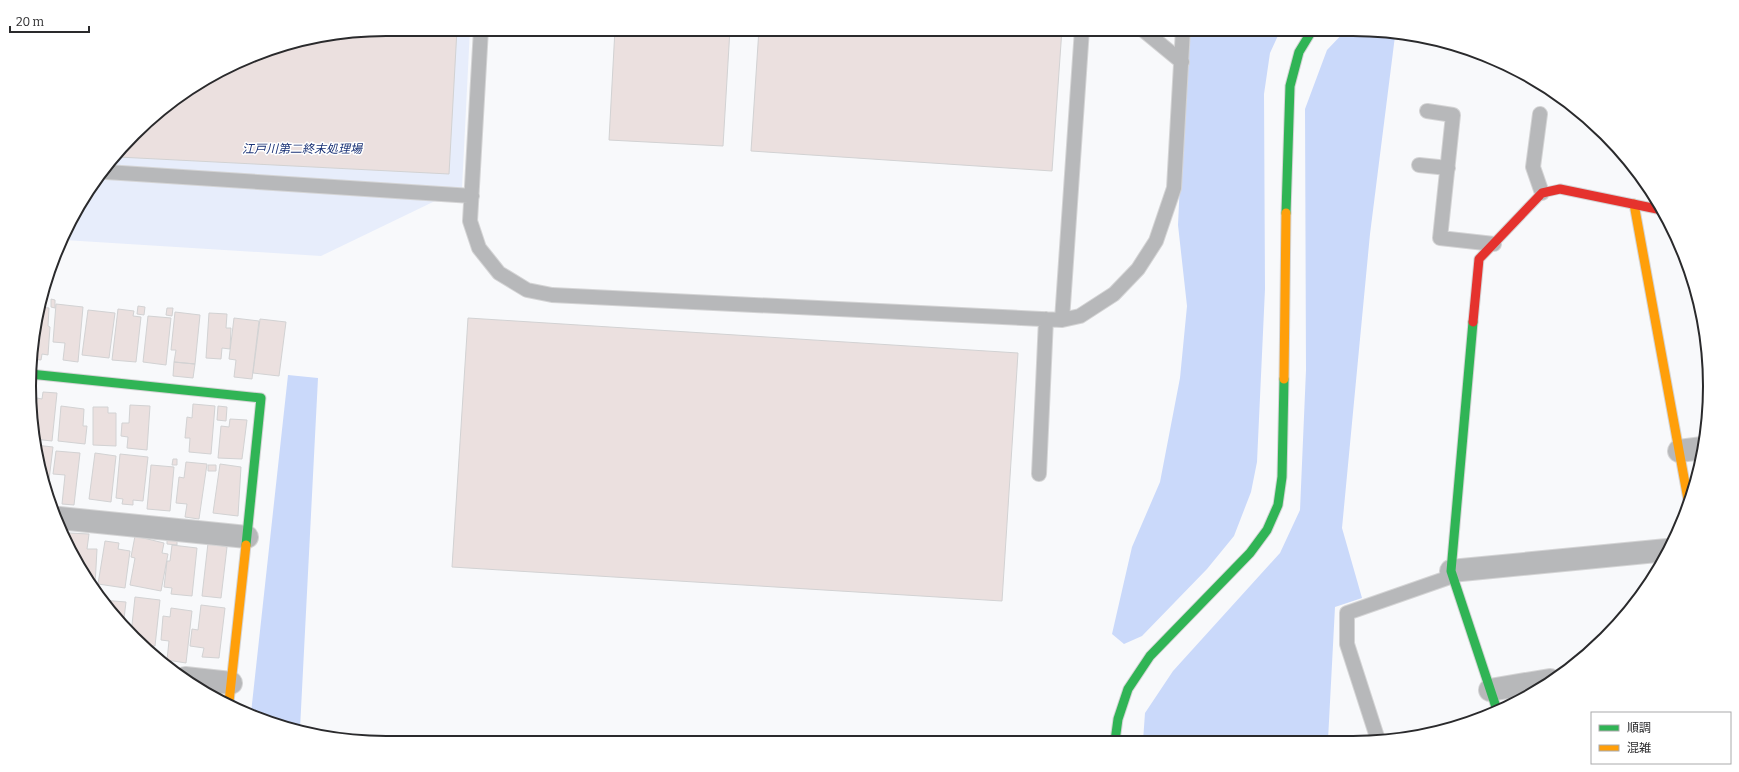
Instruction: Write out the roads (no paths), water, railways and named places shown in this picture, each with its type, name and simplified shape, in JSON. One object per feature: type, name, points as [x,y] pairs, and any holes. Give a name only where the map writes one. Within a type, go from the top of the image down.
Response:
[{"type":"street","points":[[1116,736],[1118,719],[1128,689],[1150,656],[1250,553],[1266,530],[1278,505],[1282,477],[1290,86],[1300,52],[1309,36]]},
{"type":"street","points":[[1495,705],[1452,574],[1479,259],[1542,193],[1560,189],[1654,208]]},
{"type":"street","points":[[1634,204],[1686,491]]},
{"type":"street","points":[[36,375],[261,398],[230,692],[202,683]]},
{"type":"street","points":[[1679,451],[1697,449]]},
{"type":"street","points":[[62,518],[247,537]]},
{"type":"street","points":[[1452,574],[1662,551]]},
{"type":"street","points":[[1490,690],[1539,682]]},
{"type":"lane","points":[[481,36],[470,221],[479,248],[498,273],[528,290],[552,295],[1062,320],[1080,316],[1114,294],[1138,269],[1156,241],[1174,188],[1183,36]]},
{"type":"lane","points":[[1062,320],[1082,36]]},
{"type":"lane","points":[[1150,36],[1182,62]]},
{"type":"lane","points":[[1427,111],[1454,115],[1440,238],[1494,244]]},
{"type":"lane","points":[[1540,114],[1533,167],[1542,193]]},
{"type":"lane","points":[[1419,165],[1448,168]]},
{"type":"lane","points":[[109,172],[472,196]]},
{"type":"lane","points":[[1039,474],[1046,319]]},
{"type":"lane","points":[[1376,735],[1347,644],[1347,613],[1452,574]]},
{"type":"park label","name":"江戸川第二終末処理場","points":[[302,149]]}]
